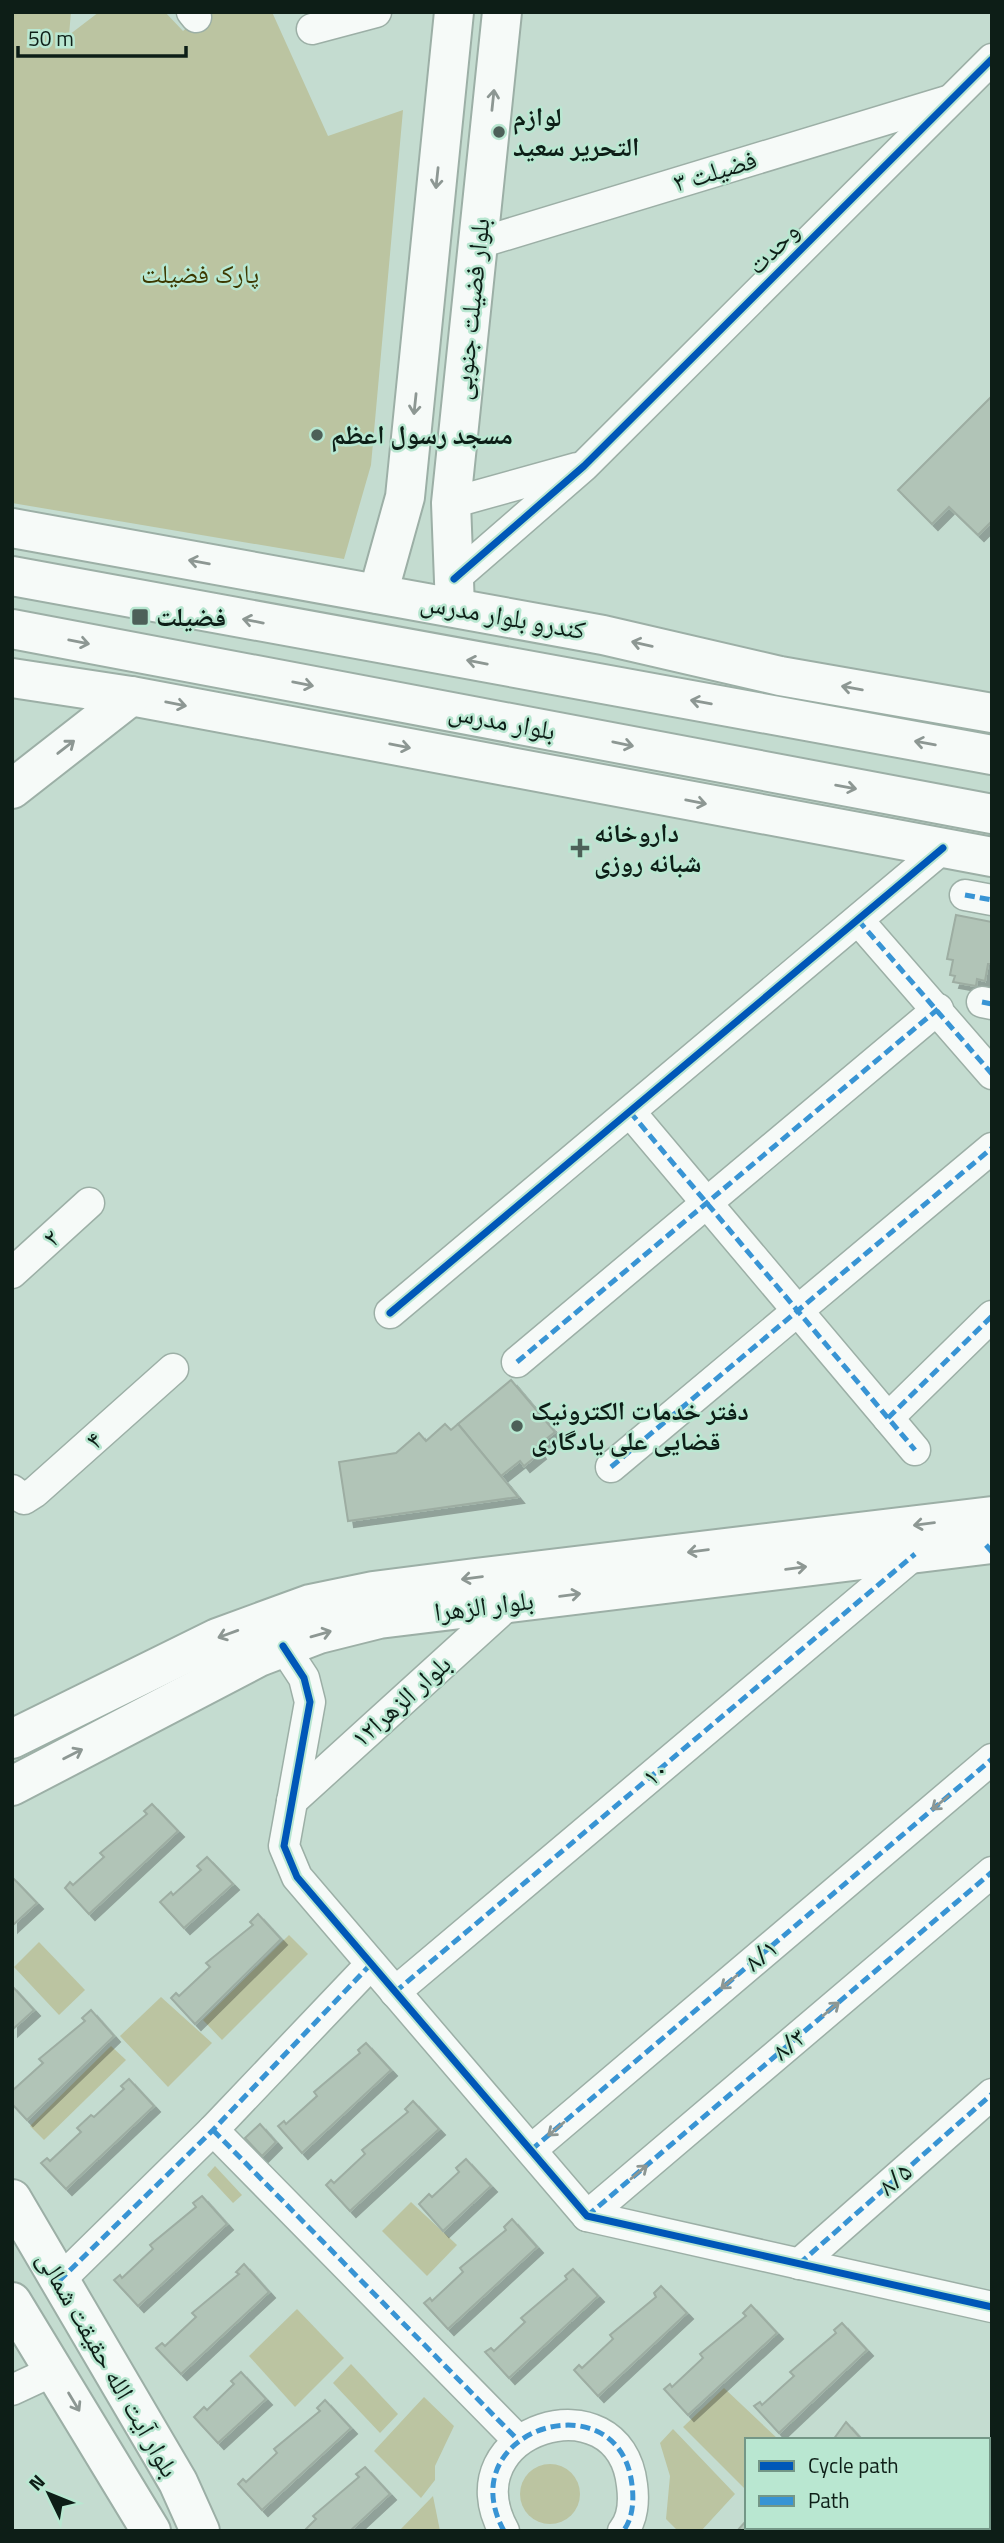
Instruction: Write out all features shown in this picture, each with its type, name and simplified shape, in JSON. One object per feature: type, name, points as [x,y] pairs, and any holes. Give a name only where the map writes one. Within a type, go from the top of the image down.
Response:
[{"type":"main road","name":"بلوار فضیلت جنوبی","points":[[378,594],[405,497],[454,12]]},
{"type":"main road","name":"بلوار فضیلت جنوبی","points":[[454,593],[451,503],[502,12]]},
{"type":"main road","points":[[442,134],[489,140]]},
{"type":"main road","points":[[405,497],[407,509],[414,519],[425,523],[437,521],[446,514],[451,503]]},
{"type":"main road","name":"کندرو بلوار مدرس","points":[[12,528],[378,594],[454,593],[603,635],[780,676],[992,713]]},
{"type":"main road","name":"بلوار مدرس","points":[[12,576],[992,755]]},
{"type":"main road","points":[[120,596],[338,587]]},
{"type":"main road","name":"بلوار مدرس","points":[[12,629],[992,814]]},
{"type":"main road","points":[[780,676],[856,730]]},
{"type":"main road","points":[[12,678],[131,696],[992,857]]},
{"type":"main road","points":[[12,789],[131,696]]},
{"type":"main road","points":[[461,758],[585,736]]},
{"type":"main road","name":"بلوار الزهرا","points":[[12,1786],[232,1669],[283,1646],[379,1619],[915,1554],[990,1539]]},
{"type":"main road","name":"بلوار الزهرا","points":[[12,1739],[218,1638],[310,1604],[373,1591],[475,1578],[990,1539]]},
{"type":"main road","name":"بلوار آیت الله حقیقت شمالی","points":[[12,2199],[178,2482],[200,2531]]},
{"type":"main road","name":"بلوار آیت الله حقیقت شمالی","points":[[12,2302],[151,2531]]},
{"type":"street","points":[[312,29],[376,12]]},
{"type":"street","name":"وحدت","points":[[454,593],[992,59]]},
{"type":"street","name":"فضیلت ۳","points":[[478,243],[951,100]]},
{"type":"street","points":[[451,503],[584,466]]},
{"type":"street","points":[[390,1313],[943,848]]},
{"type":"street","points":[[858,920],[992,1074]]},
{"type":"street","points":[[517,1362],[938,1009]]},
{"type":"street","points":[[630,1112],[915,1450]]},
{"type":"street","points":[[611,1467],[992,1148]]},
{"type":"street","name":"۲","points":[[12,1273],[89,1203]]},
{"type":"street","points":[[888,1418],[992,1316]]},
{"type":"street","name":"۴","points":[[12,1490],[24,1499],[35,1492],[173,1369]]},
{"type":"street","name":"۱۰","points":[[396,1992],[915,1554]]},
{"type":"street","name":"بلوار الزهرا۱۲","points":[[292,1801],[511,1602]]},
{"type":"street","points":[[283,1646],[304,1678],[310,1702],[284,1846],[297,1877],[587,2216],[992,2307]]},
{"type":"street","name":"۸/۱","points":[[531,2150],[992,1759]]},
{"type":"street","name":"۸/۳","points":[[587,2216],[992,1872]]},
{"type":"street","points":[[60,2281],[213,2130],[371,1964]]},
{"type":"street","name":"۸/۵","points":[[799,2264],[992,2094]]},
{"type":"street","points":[[213,2130],[518,2440]]},
{"type":"street","points":[[12,2390],[55,2370]]},
{"type":"street","points":[[504,2531],[496,2516],[493,2488],[500,2462],[518,2440],[541,2427],[570,2424],[597,2431],[618,2448],[631,2472],[634,2500],[623,2531]]},
{"type":"street","points":[[178,2482],[211,2531]]},
{"type":"green space","name":"پارک فضیلت","points":[[12,12],[71,12],[69,35],[99,12],[165,12],[183,31],[204,12],[272,12],[328,136],[403,110],[371,465],[344,559],[12,503]]},
{"type":"green space","points":[[289,1935],[308,1954],[222,2040],[203,2020]]},
{"type":"green space","points":[[39,1942],[85,1990],[59,2015],[14,1967]]},
{"type":"green space","points":[[161,1997],[212,2043],[168,2087],[120,2036]]},
{"type":"green space","points":[[111,2046],[126,2060],[44,2140],[30,2126]]},
{"type":"green space","points":[[215,2166],[242,2195],[233,2203],[207,2175]]},
{"type":"green space","points":[[411,2202],[457,2245],[427,2276],[382,2231]]},
{"type":"green space","points":[[297,2309],[344,2358],[295,2407],[249,2356]]},
{"type":"green space","points":[[351,2364],[398,2414],[380,2433],[333,2383]]},
{"type":"green space","points":[[724,2388],[777,2438],[745,2438],[745,2489],[683,2427]]},
{"type":"green space","points":[[424,2397],[454,2426],[435,2466],[435,2480],[421,2498],[374,2451]]},
{"type":"green space","points":[[673,2429],[735,2494],[701,2531],[678,2531],[666,2519],[670,2476],[660,2443]]},
{"type":"green space","points":[[544,2464],[556,2464],[575,2477],[580,2494],[578,2506],[567,2519],[556,2524],[544,2524],[525,2511],[520,2500],[520,2488],[533,2469]]},
{"type":"green space","points":[[433,2496],[440,2531],[399,2531]]},
{"type":"building","points":[[992,396],[992,521],[978,535],[949,507],[932,524],[898,490]]},
{"type":"building","points":[[956,915],[992,922],[992,964],[988,964],[985,981],[977,979],[976,986],[953,982],[955,976],[950,975],[953,960],[947,959]]},
{"type":"building","points":[[511,1380],[555,1432],[536,1447],[540,1453],[524,1466],[520,1461],[501,1476],[458,1424]]},
{"type":"building","points":[[445,1424],[451,1430],[458,1424],[518,1497],[348,1521],[339,1462],[396,1453],[419,1433],[426,1441]]},
{"type":"building","points":[[152,1804],[178,1831],[89,1914],[65,1888],[70,1882],[73,1885],[104,1857],[100,1853],[147,1814],[144,1811]]},
{"type":"building","points":[[207,1857],[233,1884],[184,1928],[160,1902],[171,1892],[173,1895],[201,1870],[197,1866]]},
{"type":"building","points":[[12,1877],[37,1903],[12,1926]]},
{"type":"building","points":[[258,1914],[281,1939],[195,2024],[171,1998],[176,1993],[179,1996],[210,1967],[206,1963],[253,1925],[250,1922]]},
{"type":"building","points":[[12,1986],[34,2010],[12,2030]]},
{"type":"building","points":[[91,2010],[114,2036],[27,2120],[12,2104],[12,2091],[43,2063],[39,2059],[85,2021],[82,2018]]},
{"type":"building","points":[[366,2043],[391,2070],[302,2153],[278,2126],[284,2121],[286,2124],[317,2096],[314,2092],[360,2053],[358,2050]]},
{"type":"building","points":[[129,2079],[154,2106],[66,2189],[41,2163],[47,2158],[50,2161],[81,2132],[77,2128],[91,2115],[94,2117],[124,2089],[121,2086]]},
{"type":"building","points":[[413,2101],[439,2129],[350,2211],[326,2185],[331,2180],[334,2183],[365,2154],[362,2150],[408,2112],[405,2109]]},
{"type":"building","points":[[260,2124],[276,2142],[262,2156],[245,2138]]},
{"type":"building","points":[[466,2159],[491,2186],[443,2231],[419,2204],[429,2194],[432,2197],[459,2172],[456,2168]]},
{"type":"building","points":[[202,2196],[227,2224],[138,2306],[114,2280],[120,2275],[122,2278],[153,2249],[150,2245],[196,2207],[193,2203]]},
{"type":"building","points":[[512,2219],[537,2247],[448,2329],[424,2303],[430,2298],[432,2301],[463,2272],[460,2268],[506,2230],[504,2227]]},
{"type":"building","points":[[244,2264],[269,2292],[181,2374],[156,2348],[162,2343],[165,2346],[196,2317],[192,2313],[239,2274],[236,2272]]},
{"type":"building","points":[[573,2269],[598,2296],[509,2378],[485,2352],[491,2348],[494,2351],[525,2322],[521,2318],[567,2279],[565,2276]]},
{"type":"building","points":[[661,2286],[687,2313],[598,2396],[574,2370],[579,2365],[582,2368],[613,2339],[610,2335],[656,2297],[654,2293]]},
{"type":"building","points":[[751,2305],[777,2333],[688,2415],[664,2389],[670,2384],[672,2387],[703,2358],[700,2354],[746,2316],[743,2313]]},
{"type":"building","points":[[842,2323],[867,2350],[779,2433],[754,2406],[760,2402],[762,2405],[794,2376],[790,2372],[836,2333],[834,2330]]},
{"type":"building","points":[[241,2372],[266,2399],[218,2443],[194,2417],[204,2407],[207,2410],[234,2384],[231,2381]]},
{"type":"building","points":[[325,2400],[351,2428],[262,2510],[238,2484],[243,2479],[246,2482],[277,2453],[274,2449],[320,2411],[317,2408]]},
{"type":"building","points":[[846,2422],[860,2438],[834,2438]]},
{"type":"building","points":[[365,2467],[390,2494],[350,2531],[304,2531],[316,2519],[313,2516],[359,2477],[356,2474]]},
{"type":"building","points":[[745,2522],[745,2529],[756,2531],[737,2531]]},
{"type":"marked path","points":[[965,895],[992,900]]},
{"type":"marked path","points":[[858,920],[992,1074]]},
{"type":"marked path","points":[[982,1002],[992,1004]]},
{"type":"marked path","points":[[517,1362],[938,1009]]},
{"type":"marked path","points":[[630,1112],[915,1450]]},
{"type":"marked path","points":[[611,1467],[992,1148]]},
{"type":"marked path","points":[[888,1418],[992,1316]]},
{"type":"marked path","points":[[986,1545],[992,1552]]},
{"type":"marked path","points":[[395,1992],[915,1554]]},
{"type":"marked path","points":[[531,2150],[992,1759]]},
{"type":"marked path","points":[[587,2216],[992,1872]]},
{"type":"marked path","points":[[59,2281],[213,2130],[371,1964]]},
{"type":"marked path","points":[[799,2264],[992,2094]]},
{"type":"marked path","points":[[213,2130],[518,2440]]},
{"type":"marked path","points":[[504,2531],[493,2495],[499,2466],[517,2443],[543,2429],[571,2425],[599,2432],[621,2452],[632,2485],[633,2497],[631,2515],[623,2531]]},
{"type":"cycle path","points":[[454,579],[584,466],[992,59]]},
{"type":"cycle path","points":[[390,1313],[943,848]]},
{"type":"cycle path","points":[[283,1646],[304,1678],[310,1702],[284,1846],[297,1877],[587,2216],[992,2307]]},
{"type":"place","name":"لوازم التحریر سعید","points":[[499,132]]},
{"type":"place","name":"مسجد رسول اعظم","points":[[317,435]]},
{"type":"place","name":"فضیلت","points":[[140,617]]},
{"type":"place","name":"داروخانه شبانه روزی","points":[[580,848]]},
{"type":"place","name":"دفتر خدمات الکترونیک قضایی علی یادگاری","points":[[517,1426]]}]
